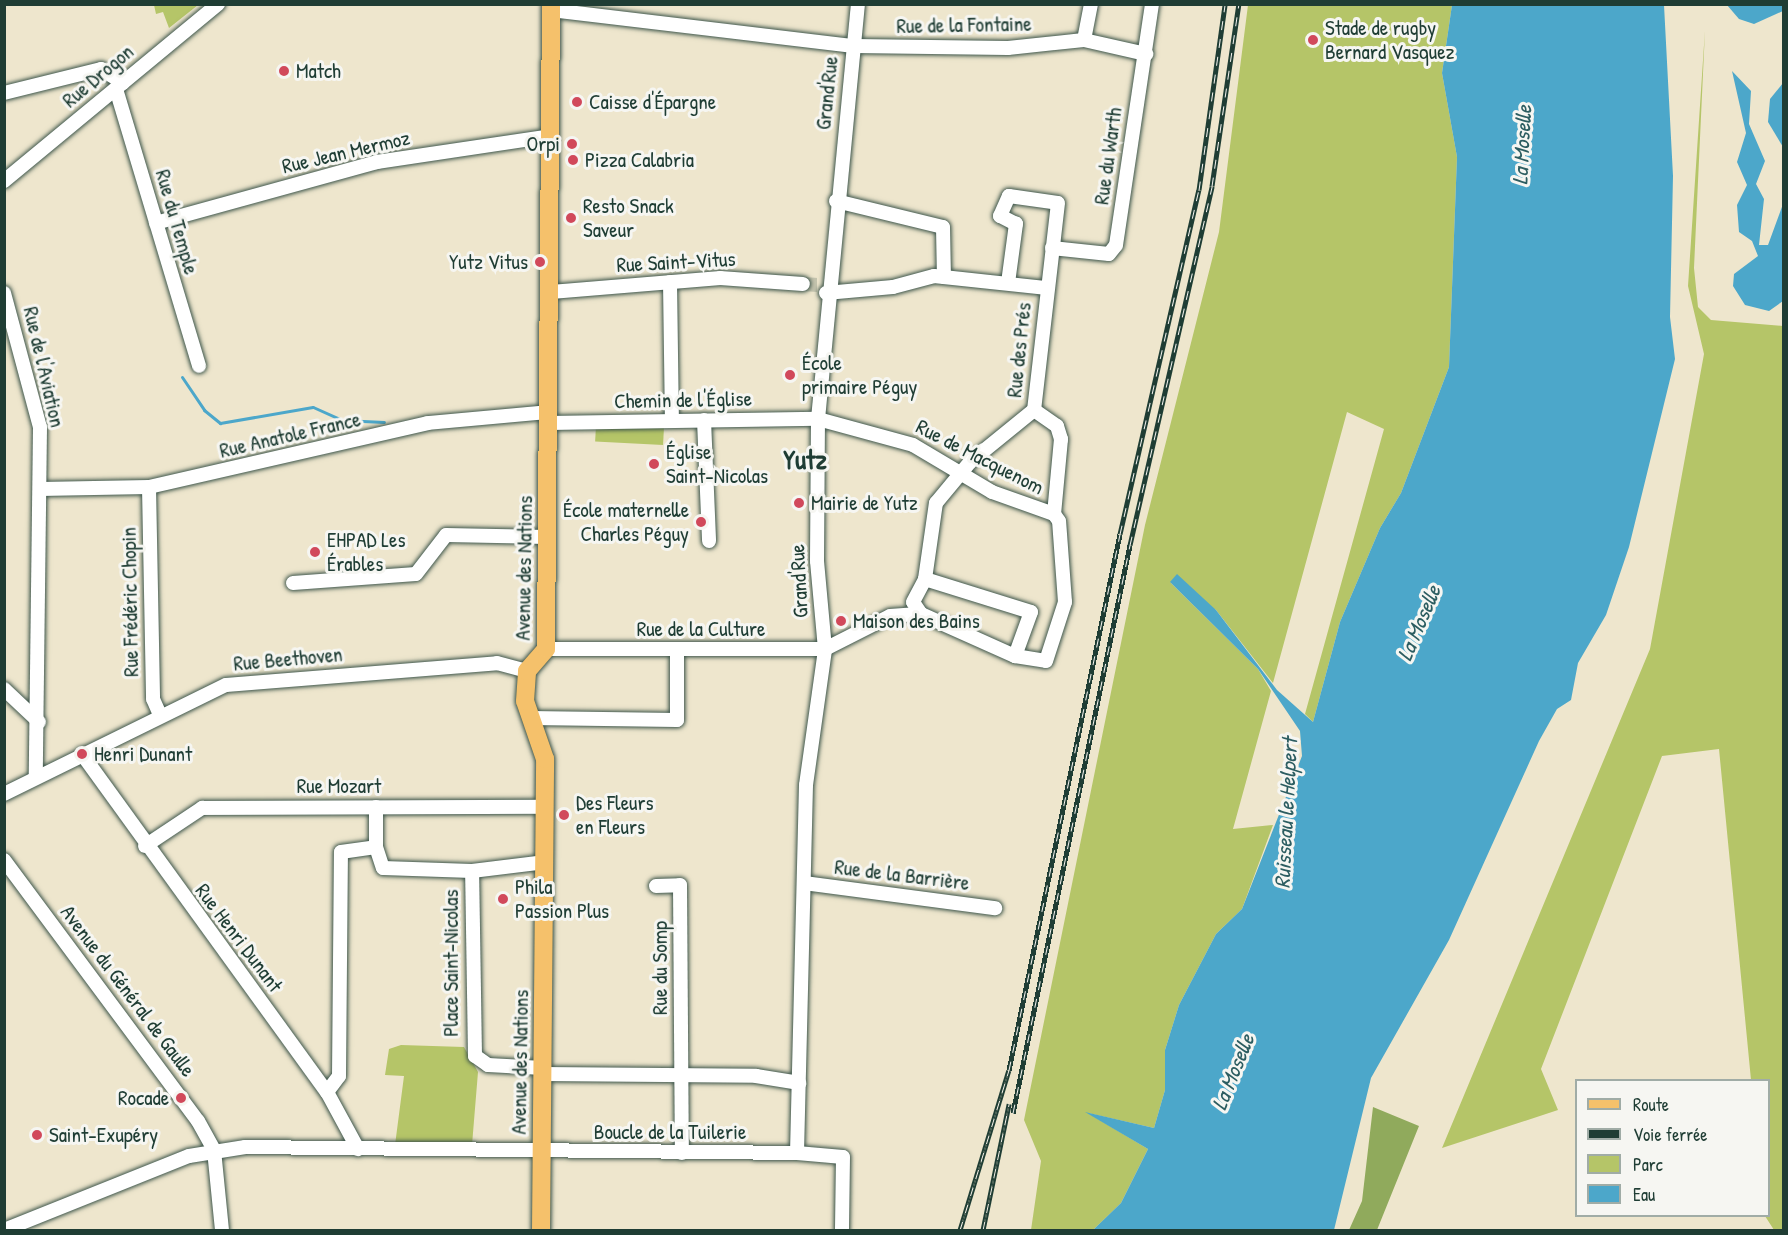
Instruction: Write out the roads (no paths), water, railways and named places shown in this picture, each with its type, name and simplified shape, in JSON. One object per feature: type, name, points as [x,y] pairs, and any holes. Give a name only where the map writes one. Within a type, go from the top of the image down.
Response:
[{"type":"main road","name":"Avenue des Nations","points":[[541,1230],[545,759],[530,718],[527,671],[546,649],[551,292],[551,7]]},
{"type":"street","name":"Rue Drogon","points":[[4,181],[218,4]]},
{"type":"street","name":"Grand'Rue","points":[[799,1083],[804,884],[812,712],[825,649],[817,561],[818,419],[824,288],[858,4]]},
{"type":"street","points":[[1084,40],[1091,4]]},
{"type":"street","name":"Rue du Warth","points":[[1052,248],[1109,254],[1116,245],[1152,4]]},
{"type":"street","name":"Rue de la Fontaine","points":[[551,7],[854,46],[1008,48],[1084,40],[1146,54]]},
{"type":"street","points":[[4,93],[101,69],[119,86]]},
{"type":"street","name":"Rue du Temple","points":[[119,86],[156,223],[199,366]]},
{"type":"street","name":"Rue Jean Mermoz","points":[[156,223],[377,162],[550,136]]},
{"type":"street","name":"Rue des Prés","points":[[1008,283],[1016,224],[1000,216],[1010,196],[1058,203],[1034,410],[1057,426],[1061,439],[1057,518],[1065,602],[1049,664]]},
{"type":"street","points":[[836,201],[943,227],[944,277]]},
{"type":"street","points":[[824,288],[944,277],[1047,288]]},
{"type":"street","name":"Rue Saint-Vitus","points":[[551,292],[720,278],[803,284]]},
{"type":"street","points":[[670,282],[672,421]]},
{"type":"street","name":"Rue de l'Aviation","points":[[4,294],[40,427],[39,722],[36,775]]},
{"type":"street","points":[[921,614],[914,602],[925,579],[936,503],[960,473],[1034,410]]},
{"type":"street","name":"Chemin de l'Église","points":[[549,417],[672,421],[818,419]]},
{"type":"street","name":"Rue Anatole France","points":[[40,489],[149,487],[428,423],[549,417]]},
{"type":"street","name":"Rue de Macquenom","points":[[818,419],[913,445],[960,473],[1057,518]]},
{"type":"street","points":[[704,420],[709,541]]},
{"type":"street","name":"Rue Frédéric Chopin","points":[[149,487],[153,699],[160,715]]},
{"type":"street","points":[[292,583],[417,574],[446,535],[547,537]]},
{"type":"street","points":[[925,579],[957,592],[1031,612],[1016,656]]},
{"type":"street","name":"Rue de la Culture","points":[[546,649],[825,649],[890,616],[921,614],[1016,656],[1049,664]]},
{"type":"street","points":[[530,718],[677,720],[677,650]]},
{"type":"street","name":"Rue Beethoven","points":[[4,794],[36,775],[226,685],[497,663],[527,671]]},
{"type":"street","points":[[4,688],[39,722]]},
{"type":"street","name":"Rue Henri Dunant","points":[[82,754],[145,846],[327,1092],[358,1149]]},
{"type":"street","points":[[327,1092],[339,1076],[341,852],[376,847],[376,807]]},
{"type":"street","name":"Rue Mozart","points":[[145,846],[202,808],[545,807]]},
{"type":"street","name":"Place Saint-Nicolas","points":[[376,847],[378,861],[391,872],[472,871],[545,862]]},
{"type":"street","name":"Avenue du Général de Gaulle","points":[[4,860],[214,1150]]},
{"type":"street","name":"Place Saint-Nicolas","points":[[472,871],[475,1056],[488,1065],[542,1071]]},
{"type":"street","name":"Rue de la Barrière","points":[[804,884],[995,908]]},
{"type":"street","name":"Rue du Somp","points":[[656,886],[680,885],[682,1153]]},
{"type":"street","points":[[542,1071],[681,1074],[799,1083],[797,1153]]},
{"type":"street","points":[[4,1230],[214,1150],[302,1148],[542,1152]]},
{"type":"street","points":[[214,1150],[222,1230]]},
{"type":"street","name":"Boucle de la Tuilerie","points":[[542,1152],[797,1153],[843,1157],[842,1230]]},
{"type":"water","name":"La Moselle","points":[[1452,5],[1664,5],[1673,176],[1670,317],[1675,359],[1629,547],[1606,615],[1578,663],[1571,700],[1557,709],[1539,741],[1449,940],[1371,1078],[1334,1230],[1093,1230],[1121,1203],[1148,1149],[1085,1112],[1154,1128],[1165,1090],[1165,1050],[1179,1005],[1216,934],[1242,909],[1302,756],[1300,731],[1258,669],[1170,582],[1177,574],[1216,610],[1277,690],[1313,722],[1340,622],[1380,528],[1401,493],[1449,367],[1457,157],[1442,73]]},
{"type":"water","points":[[1727,5],[1783,5],[1783,11],[1754,24],[1739,19]]},
{"type":"water","points":[[1732,71],[1751,91],[1749,124],[1765,161],[1756,184],[1764,199],[1759,245],[1768,245],[1783,204],[1783,301],[1769,311],[1745,305],[1733,286],[1734,274],[1758,256],[1752,241],[1739,232],[1737,205],[1747,185],[1737,162],[1746,133]]},
{"type":"water","points":[[1783,83],[1783,147],[1768,122],[1770,99]]},
{"type":"waterway","name":"Ruisseau le Helpert","points":[[182,377],[204,410],[220,423],[313,407],[342,420],[384,422]]},
{"type":"tunnel","points":[[803,284],[818,285]]},
{"type":"railway","points":[[960,1230],[1009,1070],[1120,534],[1199,190],[1225,4]]},
{"type":"railway","points":[[1013,1113],[1130,545],[1212,186],[1239,4]]},
{"type":"railway","points":[[983,1230],[1009,1104]]},
{"type":"place","name":"Stade de rugby Bernard Vasquez","points":[[1313,40]]},
{"type":"place","name":"Match","points":[[284,71]]},
{"type":"place","name":"Caisse d'Épargne","points":[[577,102]]},
{"type":"place","name":"Orpi","points":[[572,144]]},
{"type":"place","name":"Pizza Calabria","points":[[573,160]]},
{"type":"place","name":"Resto Snack Saveur","points":[[571,218]]},
{"type":"place","name":"Yutz Vitus","points":[[540,262]]},
{"type":"place","name":"École primaire Péguy","points":[[790,375]]},
{"type":"place","name":"Église Saint-Nicolas","points":[[654,464]]},
{"type":"place","name":"Mairie de Yutz","points":[[799,503]]},
{"type":"place","name":"École maternelle Charles Péguy","points":[[701,522]]},
{"type":"place","name":"EHPAD Les Érables","points":[[315,552]]},
{"type":"place","name":"Maison des Bains","points":[[841,621]]},
{"type":"place","name":"Henri Dunant","points":[[82,754]]},
{"type":"place","name":"Des Fleurs en Fleurs","points":[[564,815]]},
{"type":"place","name":"Phila Passion Plus","points":[[503,899]]},
{"type":"place","name":"Rocade","points":[[181,1098]]},
{"type":"place","name":"Saint-Exupéry","points":[[37,1135]]},
{"type":"district","name":"Yutz","points":[[805,460]]}]
